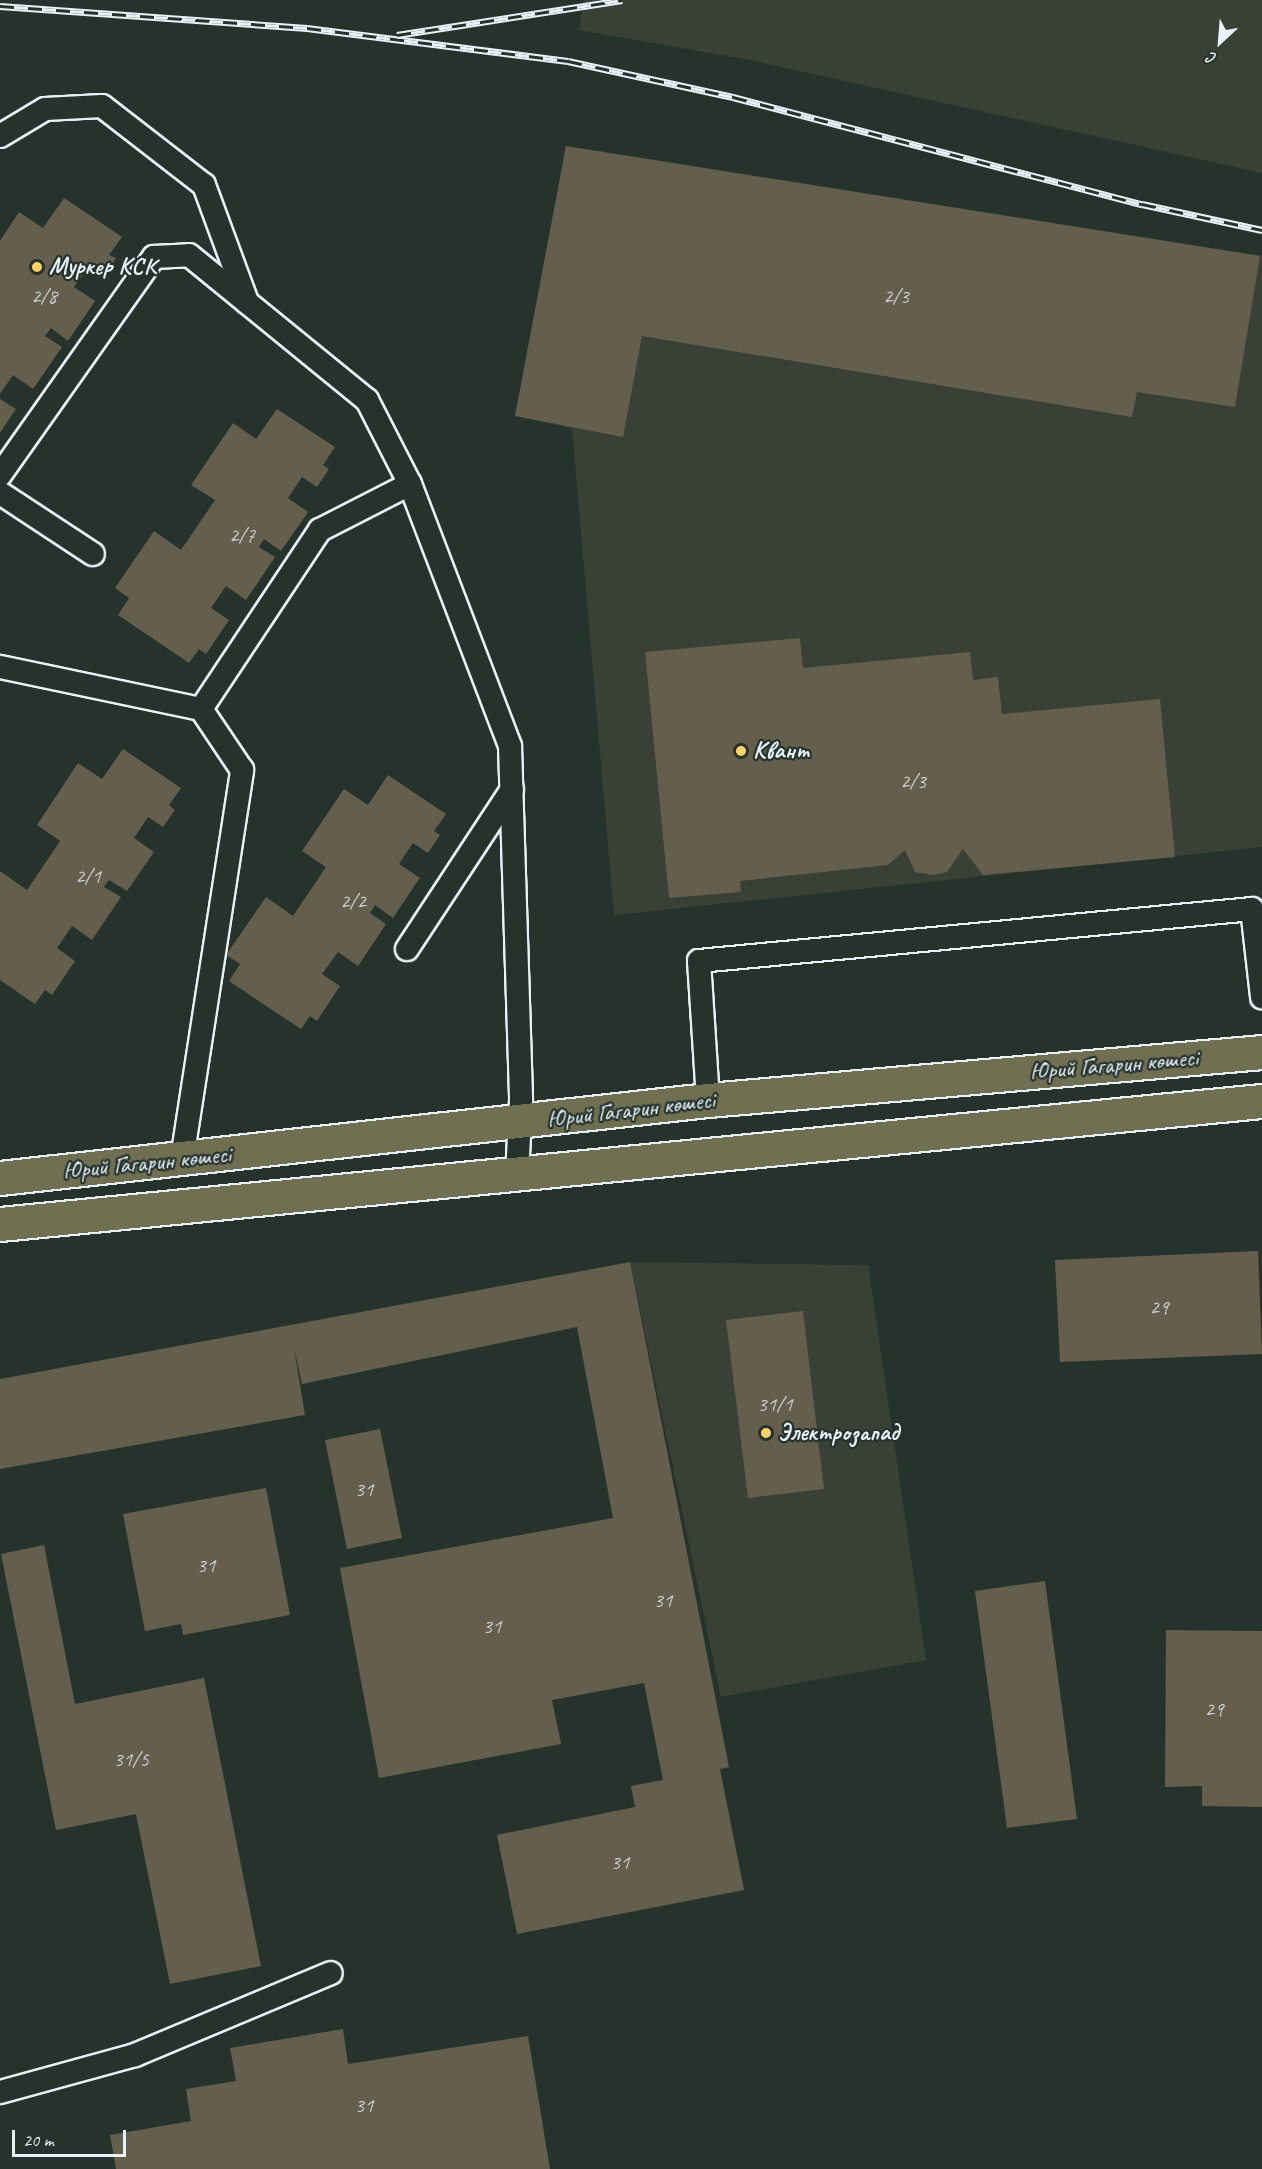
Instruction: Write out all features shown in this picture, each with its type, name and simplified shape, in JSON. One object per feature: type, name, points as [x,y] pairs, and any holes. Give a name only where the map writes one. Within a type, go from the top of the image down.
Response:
[{"type":"main road","name":"Юрий Гагарин көшесі","points":[[0,1178],[521,1123],[708,1100],[1262,1052]]},
{"type":"main road","name":"Юрий Гагарин көшесі","points":[[0,1224],[1262,1101]]},
{"type":"lane","points":[[0,136],[45,109],[102,106],[204,185],[248,304]]},
{"type":"lane","points":[[0,475],[154,257],[189,255],[367,400],[410,484],[510,746],[521,1123],[517,1173]]},
{"type":"lane","points":[[201,709],[320,530],[410,484]]},
{"type":"lane","points":[[0,493],[93,554]]},
{"type":"lane","points":[[0,667],[201,709],[242,770],[182,1159]]},
{"type":"lane","points":[[407,948],[512,789]]},
{"type":"lane","points":[[708,1100],[699,961],[1252,909],[1262,997]]},
{"type":"lane","points":[[0,2092],[135,2055],[331,1973]]},
{"type":"shaded area","points":[[584,0],[1262,0],[1262,173],[750,60],[579,30]]},
{"type":"shaded area","name":"Квант","points":[[566,146],[1262,256],[1262,847],[614,915],[572,428],[515,416]]},
{"type":"shaded area","name":"Электрозапад","points":[[630,1262],[868,1265],[926,1660],[721,1697]]},
{"type":"building","points":[[566,146],[1260,256],[1235,407],[1137,392],[1132,417],[642,336],[623,437],[515,416]]},
{"type":"building","points":[[64,198],[122,237],[109,255],[116,258],[104,276],[89,266],[74,287],[95,301],[68,341],[51,328],[45,336],[62,347],[33,389],[13,375],[0,394],[0,241],[19,212],[43,228]]},
{"type":"building","points":[[0,399],[16,409],[0,433]]},
{"type":"building","points":[[277,409],[335,447],[323,465],[329,469],[317,487],[302,477],[288,498],[308,512],[281,551],[264,539],[259,547],[275,557],[246,600],[226,586],[211,608],[229,620],[206,654],[199,649],[189,663],[118,615],[129,598],[115,588],[154,531],[181,550],[215,500],[191,485],[233,423],[256,439]]},
{"type":"building","points":[[800,638],[803,668],[970,652],[973,680],[998,677],[1002,714],[1160,699],[1175,857],[983,875],[963,849],[947,872],[933,875],[915,872],[905,850],[888,865],[740,881],[741,892],[669,898],[645,652]]},
{"type":"building","points":[[123,749],[181,788],[169,805],[175,810],[163,827],[148,817],[134,838],[154,852],[127,891],[109,880],[104,887],[121,897],[92,940],[72,926],[57,948],[75,961],[52,995],[45,990],[35,1004],[0,980],[0,871],[27,890],[60,841],[37,825],[78,763],[102,779]]},
{"type":"building","points":[[388,775],[446,814],[434,831],[440,835],[428,853],[413,843],[399,864],[420,878],[393,918],[375,905],[370,913],[386,924],[358,966],[338,952],[322,974],[340,986],[317,1021],[310,1016],[301,1029],[229,981],[240,964],[226,955],[266,897],[293,916],[326,867],[302,851],[344,789],[368,805]]},
{"type":"building","points":[[1258,1251],[1262,1354],[1060,1362],[1055,1260]]},
{"type":"building","points":[[630,1262],[729,1767],[720,1769],[744,1890],[517,1934],[497,1835],[635,1807],[631,1786],[663,1780],[644,1683],[552,1700],[561,1744],[379,1778],[340,1568],[613,1518],[577,1327],[302,1384],[294,1348],[305,1415],[0,1469],[0,1379]]},
{"type":"building","points":[[803,1311],[824,1489],[748,1498],[726,1320]]},
{"type":"building","points":[[380,1429],[402,1538],[347,1549],[325,1440]]},
{"type":"building","points":[[266,1488],[290,1615],[183,1635],[181,1624],[145,1631],[123,1514]]},
{"type":"building","points":[[44,1545],[75,1704],[204,1678],[261,1966],[170,1984],[136,1814],[56,1830],[1,1554]]},
{"type":"building","points":[[1045,1581],[1077,1819],[1007,1828],[975,1591]]},
{"type":"building","points":[[1166,1630],[1262,1631],[1262,1807],[1202,1806],[1202,1786],[1165,1787]]},
{"type":"building","points":[[343,2029],[348,2064],[528,2036],[550,2169],[116,2169],[110,2135],[191,2121],[186,2089],[236,2081],[230,2048]]},
{"type":"railway","points":[[397,35],[622,0]]},
{"type":"railway","points":[[0,6],[307,28],[568,61],[733,97],[1142,204],[1262,230]]},
{"type":"place","name":"Муркер КСК","points":[[37,267]]},
{"type":"place","name":"Квант","points":[[741,751]]},
{"type":"place","name":"Электрозапад","points":[[766,1433]]}]
